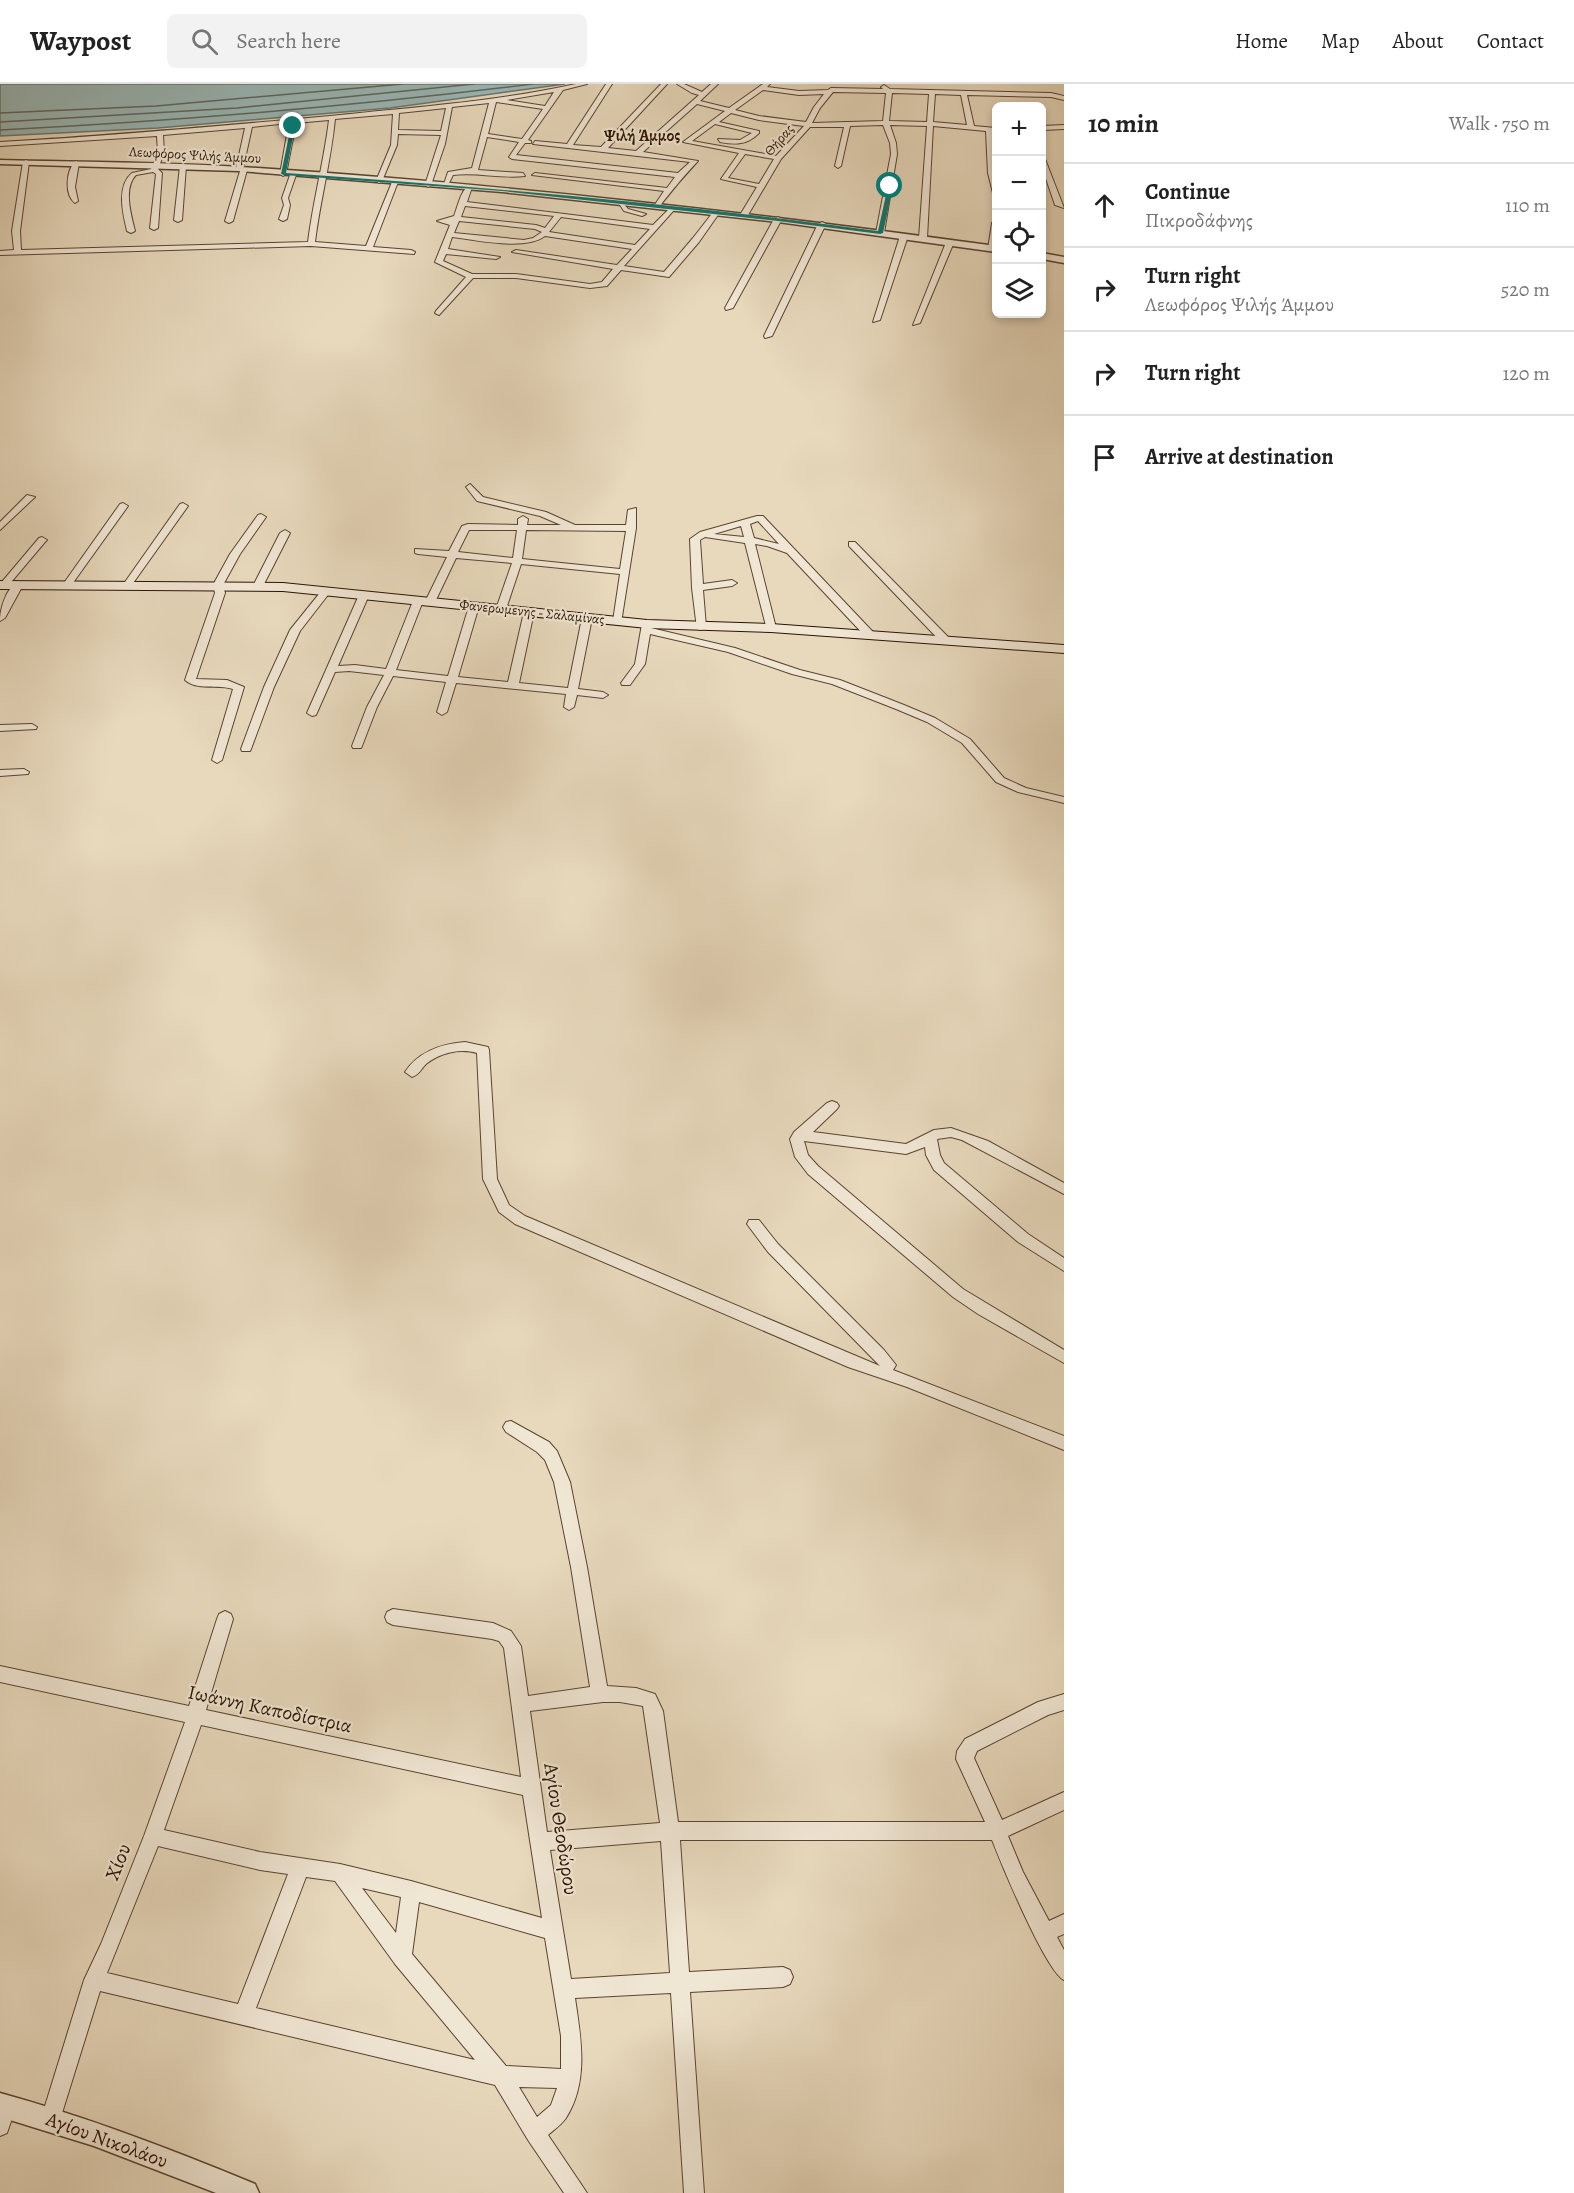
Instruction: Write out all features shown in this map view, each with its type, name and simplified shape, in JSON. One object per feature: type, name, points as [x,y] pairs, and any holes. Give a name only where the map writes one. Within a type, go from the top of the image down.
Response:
[{"type":"main road","name":"Φανερωμενης - Σαλαμίνας","points":[[7,585],[258,586],[618,621],[646,627],[771,628],[1064,649]]},
{"type":"street","points":[[0,144],[160,134],[396,111],[560,90],[584,84]]},
{"type":"street","points":[[569,144],[609,84]]},
{"type":"street","points":[[603,149],[664,84]]},
{"type":"street","points":[[680,84],[694,92],[704,94]]},
{"type":"street","points":[[638,153],[715,84]]},
{"type":"street","points":[[881,84],[889,92]]},
{"type":"street","points":[[923,238],[929,124],[936,93],[931,84]]},
{"type":"street","points":[[778,158],[687,144],[687,141],[765,86],[788,92],[828,89],[1026,98],[1050,91],[1062,98],[1064,105]]},
{"type":"street","name":"Θήρας","points":[[744,215],[778,158],[808,125],[828,89]]},
{"type":"street","points":[[560,90],[512,157],[677,179]]},
{"type":"street","points":[[880,233],[887,208],[894,154],[886,123],[889,92]]},
{"type":"street","points":[[964,94],[971,128]]},
{"type":"street","points":[[493,99],[547,108]]},
{"type":"street","points":[[473,171],[493,99]]},
{"type":"street","points":[[697,102],[759,118],[808,125],[929,124],[992,130]]},
{"type":"street","points":[[428,185],[445,133],[450,104]]},
{"type":"street","points":[[379,181],[391,154],[396,111]]},
{"type":"street","points":[[311,244],[332,117]]},
{"type":"street","points":[[283,219],[287,205],[285,198],[294,121]]},
{"type":"street","points":[[694,136],[741,143],[750,141],[757,132],[712,122]]},
{"type":"street","points":[[229,221],[249,125]]},
{"type":"street","points":[[838,166],[847,126]]},
{"type":"street","points":[[1046,128],[1064,127]]},
{"type":"street","points":[[395,132],[445,133]]},
{"type":"street","points":[[155,167],[160,153],[160,134]]},
{"type":"street","points":[[484,135],[522,142],[569,144],[638,153],[696,163],[677,179],[657,206]]},
{"type":"street","points":[[683,159],[706,147]]},
{"type":"street","points":[[743,153],[724,179],[761,186]]},
{"type":"street","name":"Λεωφόρος Ψιλής Άμμου","points":[[0,162],[183,166],[469,187],[822,224],[992,249]]},
{"type":"street","points":[[18,252],[16,231],[27,162]]},
{"type":"street","points":[[75,201],[72,196],[71,178],[76,163]]},
{"type":"street","points":[[178,220],[183,166]]},
{"type":"street","points":[[154,228],[159,173],[155,167]]},
{"type":"street","points":[[130,231],[126,202],[131,175],[155,167]]},
{"type":"street","points":[[545,168],[677,179]]},
{"type":"street","points":[[445,186],[450,173],[473,171],[523,175]]},
{"type":"street","points":[[1046,173],[1057,205]]},
{"type":"street","points":[[535,175],[670,190]]},
{"type":"street","points":[[369,248],[395,182]]},
{"type":"street","points":[[1046,186],[1051,187]]},
{"type":"street","points":[[469,187],[442,251],[440,264],[471,276],[524,276],[597,286],[604,284],[673,208]]},
{"type":"street","points":[[461,203],[656,228]]},
{"type":"street","points":[[621,203],[626,210],[642,214]]},
{"type":"street","points":[[516,252],[666,275],[716,212]]},
{"type":"street","points":[[449,235],[524,243],[536,241],[546,233],[558,214]]},
{"type":"street","points":[[729,308],[778,219]]},
{"type":"street","points":[[454,221],[536,227],[546,233],[638,248]]},
{"type":"street","points":[[768,336],[822,224]]},
{"type":"street","points":[[876,320],[904,236]]},
{"type":"street","points":[[916,323],[950,242]]},
{"type":"street","points":[[0,253],[311,244],[411,252]]},
{"type":"street","points":[[442,251],[496,257]]},
{"type":"street","points":[[1046,257],[1064,260]]},
{"type":"street","points":[[439,313],[471,276]]},
{"type":"street","points":[[470,487],[480,499],[543,514],[578,528]]},
{"type":"street","points":[[0,527],[30,497]]},
{"type":"street","points":[[67,585],[123,506]]},
{"type":"street","points":[[128,584],[183,506]]},
{"type":"street","points":[[618,621],[633,510]]},
{"type":"street","points":[[501,609],[517,563],[524,511]]},
{"type":"street","points":[[0,514],[11,516]]},
{"type":"street","points":[[218,760],[239,687],[227,683],[190,680],[220,593],[218,585],[235,554],[261,517]]},
{"type":"street","points":[[701,627],[694,539],[760,518],[869,634]]},
{"type":"street","points":[[745,522],[771,628]]},
{"type":"street","points":[[357,746],[372,707],[424,601],[454,555],[465,528],[631,528]]},
{"type":"street","points":[[258,586],[285,533]]},
{"type":"street","points":[[698,536],[769,543],[790,551]]},
{"type":"street","points":[[0,618],[7,585],[42,540]]},
{"type":"street","points":[[852,544],[947,642]]},
{"type":"street","points":[[418,551],[517,563],[624,572]]},
{"type":"street","points":[[697,588],[732,583]]},
{"type":"street","points":[[246,749],[269,687],[297,625],[315,607],[326,591]]},
{"type":"street","points":[[312,713],[364,595]]},
{"type":"street","points":[[442,712],[474,606]]},
{"type":"street","points":[[513,685],[529,612]]},
{"type":"street","points":[[569,707],[587,618]]},
{"type":"street","points":[[626,683],[640,664],[646,627],[836,682],[900,707],[931,720],[966,741],[999,780],[1022,790],[1064,800]]},
{"type":"street","points":[[329,671],[345,666],[390,673],[603,694]]},
{"type":"street","points":[[0,728],[32,727]]},
{"type":"street","points":[[0,773],[24,772]]},
{"type":"street","points":[[412,1072],[417,1064],[441,1051],[476,1047],[483,1050],[490,1179],[498,1200],[511,1214],[853,1363],[1064,1443]]},
{"type":"street","points":[[832,1106],[799,1135],[797,1144],[802,1157],[813,1170],[958,1293],[1064,1357]]},
{"type":"street","points":[[799,1135],[896,1149],[915,1147],[939,1133],[959,1134],[1064,1189]]},
{"type":"street","points":[[930,1138],[933,1155],[939,1166],[1023,1238],[1064,1265]]},
{"type":"street","points":[[754,1224],[773,1248],[879,1354],[888,1365],[884,1374]]},
{"type":"street","points":[[511,1427],[543,1447],[550,1456],[561,1482],[579,1567],[600,1694]]},
{"type":"street","name":"Αγίου Θεοδώρου","points":[[393,1617],[493,1631],[505,1636],[512,1646],[539,1842],[571,2036],[571,2079],[558,2112],[535,2133]]},
{"type":"street","name":"Χίου","points":[[51,2119],[94,1980],[109,1949],[153,1836],[196,1716],[225,1620]]},
{"type":"street","name":"Ιωάννη Καποδίστρια","points":[[0,1674],[532,1788]]},
{"type":"street","points":[[519,1705],[600,1694],[639,1696],[649,1700],[654,1711],[670,1831],[678,1983],[694,2193]]},
{"type":"street","points":[[1064,1702],[1015,1722],[971,1745],[966,1751],[965,1759],[1017,1878],[1064,1970]]},
{"type":"street","points":[[539,1842],[670,1831],[998,1831],[1064,1801]]},
{"type":"street","points":[[153,1836],[260,1861],[340,1873],[411,1890],[554,1931]]},
{"type":"street","points":[[244,2015],[300,1867]]},
{"type":"street","points":[[340,1873],[402,1957],[501,2076],[535,2133],[576,2193]]},
{"type":"street","points":[[402,1957],[411,1890]]},
{"type":"street","points":[[1045,1934],[1064,1923]]},
{"type":"street","points":[[564,1989],[783,1977]]},
{"type":"street","points":[[94,1980],[501,2076],[571,2079]]},
{"type":"street","name":"Αγίου Νικολάου","points":[[2,2112],[51,2119],[246,2193]]},
{"type":"water","points":[[0,84],[565,84],[390,108],[158,128],[0,136]]},
{"type":"district","name":"Ψιλή Άμμος","points":[[642,136]]},
{"type":"route","points":[[293,126],[284,174],[502,189],[822,224],[880,233],[890,186]]}]
